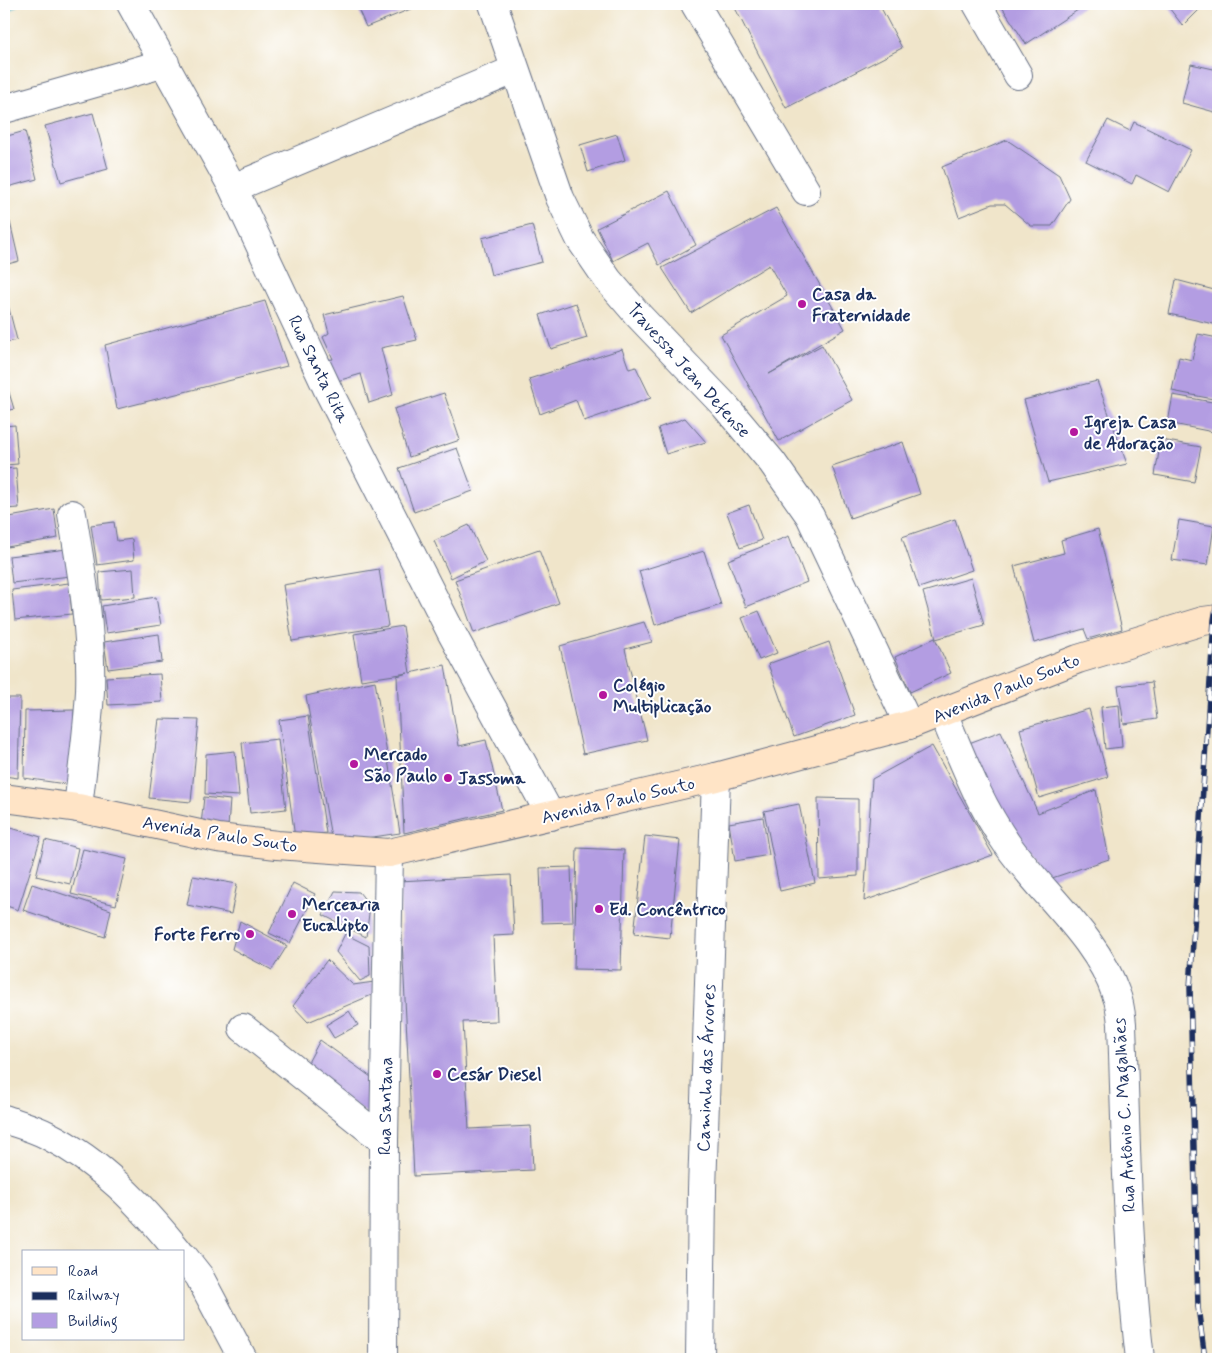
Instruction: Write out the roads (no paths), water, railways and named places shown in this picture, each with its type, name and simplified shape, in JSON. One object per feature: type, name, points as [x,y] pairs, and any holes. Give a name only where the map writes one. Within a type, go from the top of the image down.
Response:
[{"type":"main road","name":"Avenida Paulo Souto","points":[[4,798],[78,808],[218,838],[277,845],[389,853],[716,777],[910,725],[943,714],[1078,659],[1194,623],[1216,619]]},
{"type":"street","name":"Rua Santa Rita","points":[[131,4],[233,188],[325,384],[450,630],[551,816]]},
{"type":"street","name":"Travessa Jean Defense","points":[[493,4],[514,70],[560,198],[580,239],[620,295],[725,406],[772,462],[810,516],[910,725]]},
{"type":"street","points":[[695,4],[806,191]]},
{"type":"street","points":[[977,4],[1018,76]]},
{"type":"street","points":[[4,109],[165,63]]},
{"type":"street","points":[[233,188],[514,70]]},
{"type":"street","points":[[72,514],[85,594],[90,651],[90,692],[78,808]]},
{"type":"street","name":"Rua Antônio C. Magalhães","points":[[943,714],[984,808],[1033,879],[1086,940],[1104,967],[1117,995],[1122,1024],[1129,1218],[1134,1308],[1140,1359]]},
{"type":"street","name":"Caminho das Árvores","points":[[700,1359],[702,1189],[716,777]]},
{"type":"street","name":"Rua Santana","points":[[383,1359],[384,1141],[389,853]]},
{"type":"street","points":[[243,1028],[384,1141]]},
{"type":"street","points":[[4,1119],[46,1134],[89,1160],[128,1193],[177,1250]]},
{"type":"street","points":[[185,1258],[199,1276],[244,1359]]},
{"type":"waterway","points":[[4,8],[13,4]]},
{"type":"railway","points":[[1205,1359],[1198,1307],[1190,988],[1214,620],[1218,596]]},
{"type":"place","name":"Casa da Fraternidade","points":[[802,304]]},
{"type":"place","name":"Igreja Casa de Adoração","points":[[1074,432]]},
{"type":"place","name":"Colégio Multiplicação","points":[[603,695]]},
{"type":"place","name":"Mercado São Paulo","points":[[354,764]]},
{"type":"place","name":"Jassoma","points":[[448,778]]},
{"type":"place","name":"Ed. Concêntrico","points":[[599,909]]},
{"type":"place","name":"Mercearia Eucalipto","points":[[292,914]]},
{"type":"place","name":"Forte Ferro","points":[[250,934]]},
{"type":"place","name":"Cesár Diesel","points":[[437,1074]]}]
